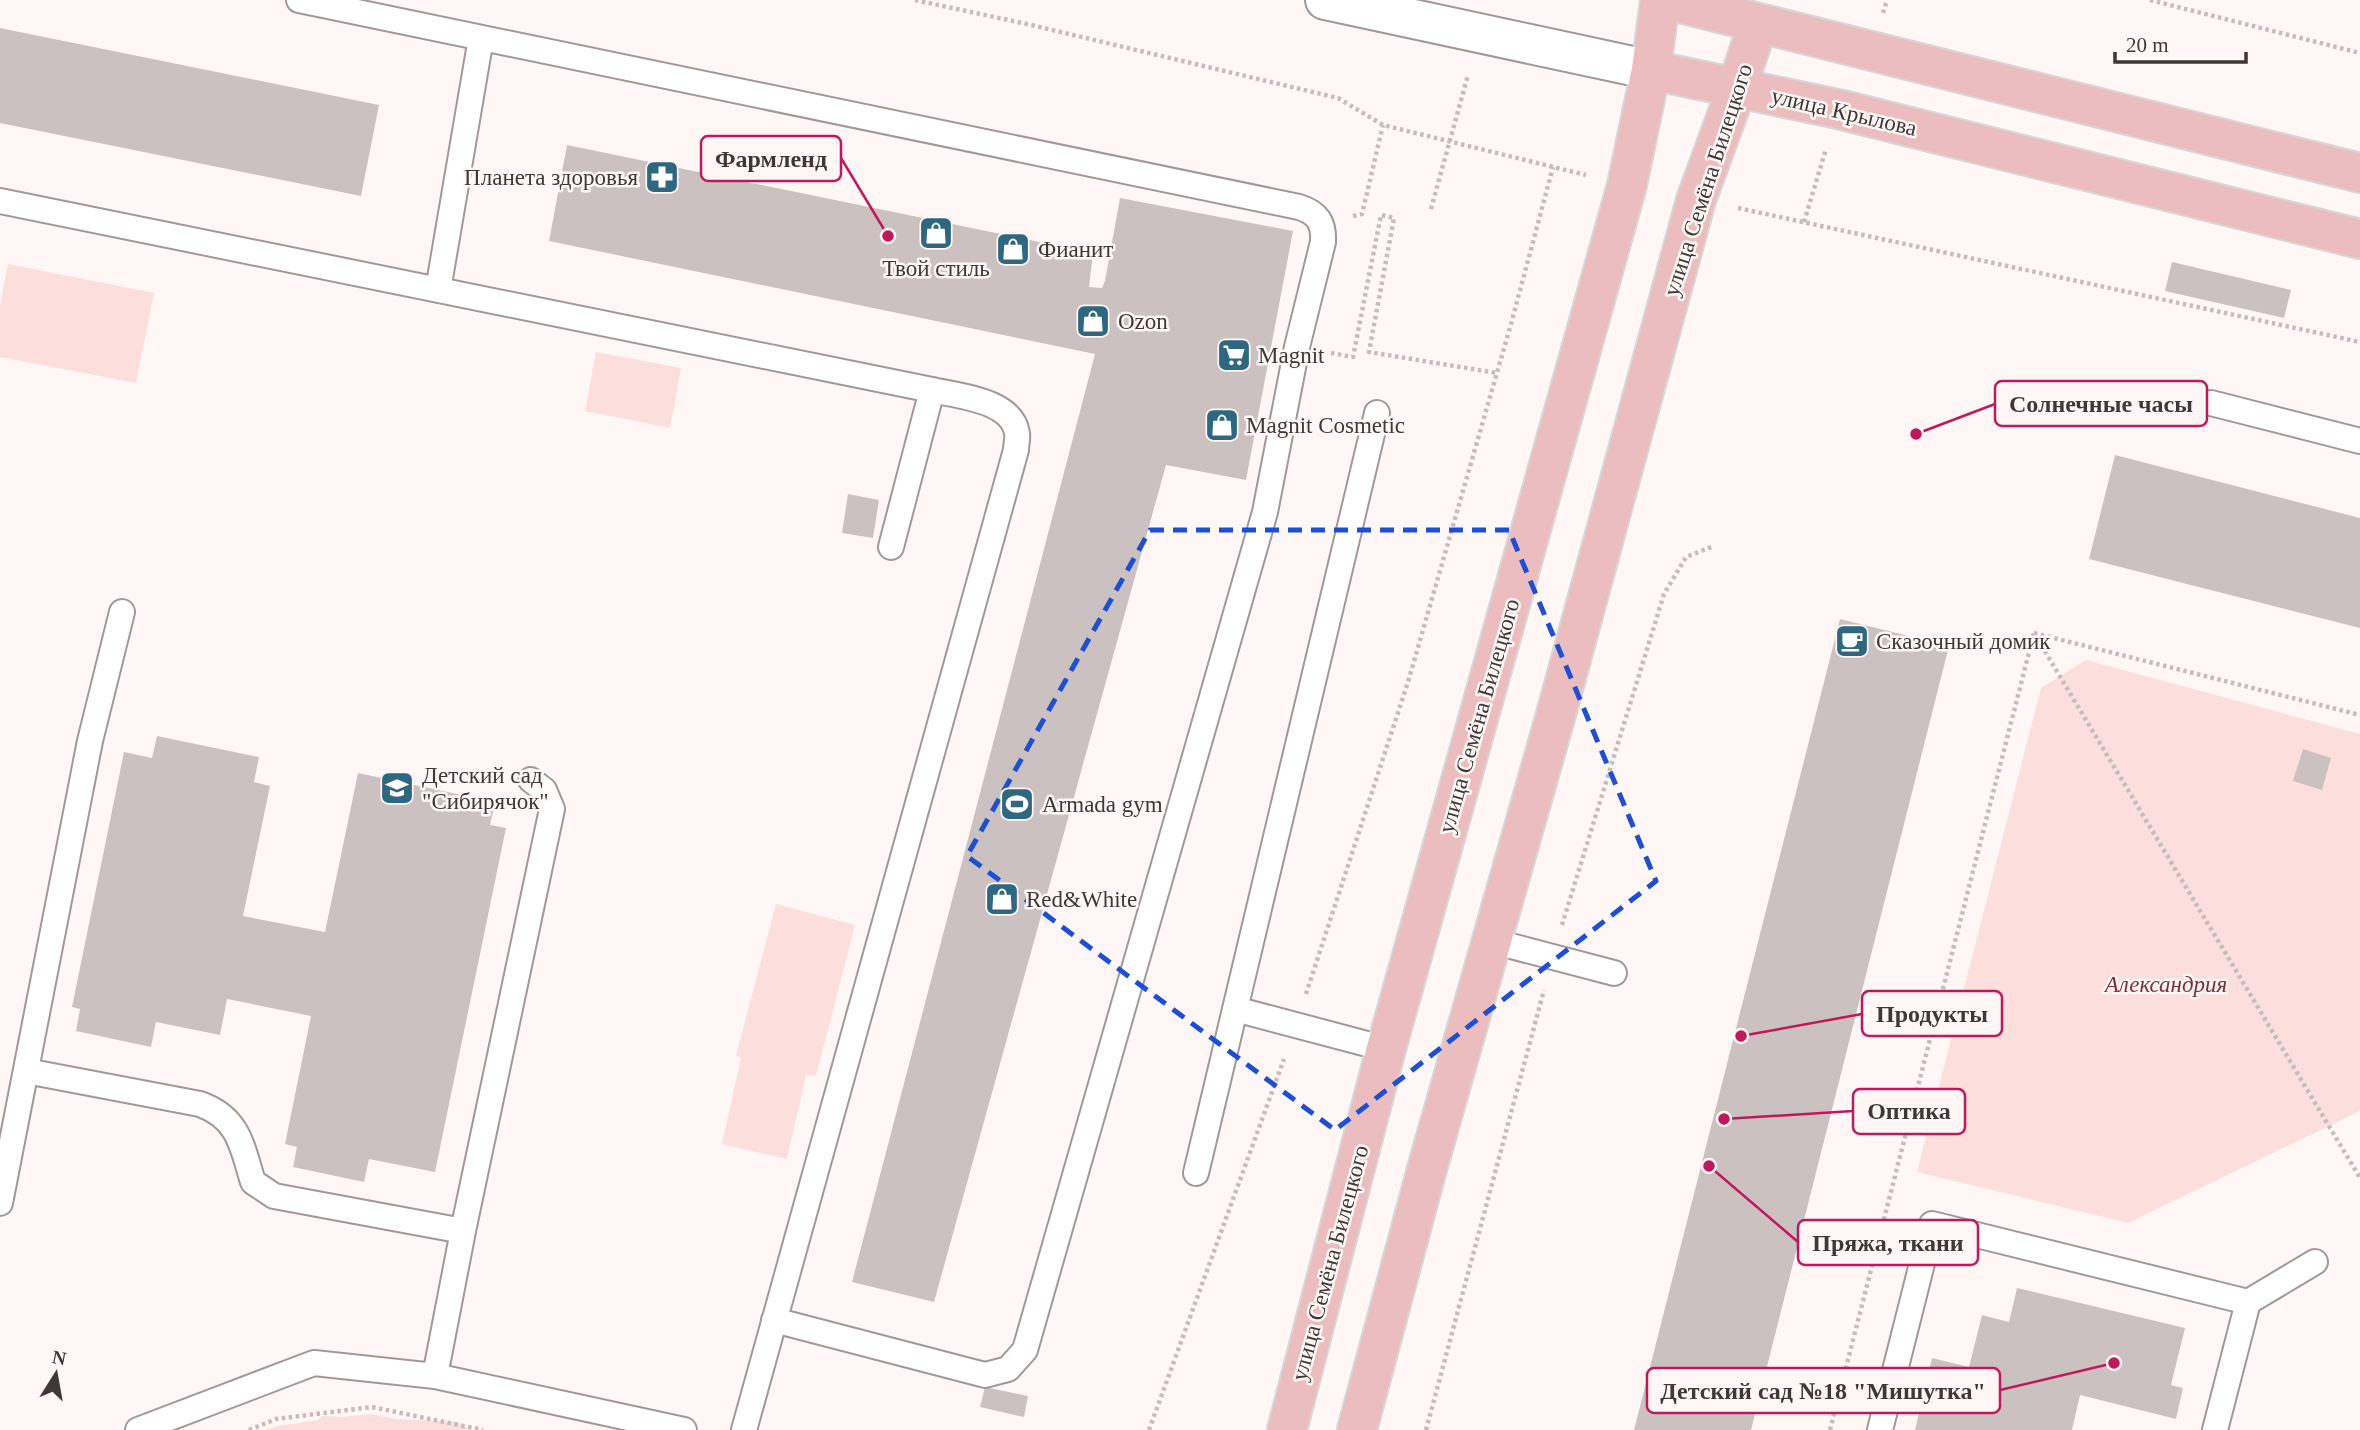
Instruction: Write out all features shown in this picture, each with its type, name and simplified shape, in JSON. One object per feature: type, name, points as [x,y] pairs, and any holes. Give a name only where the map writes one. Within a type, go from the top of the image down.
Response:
[{"type":"main road","name":"улица Крылова","points":[[1325,0],[1838,109],[2360,239]]},
{"type":"main road","name":"улица Семёна Билецкого","points":[[1287,1430],[1386,1049],[1627,185],[1651,70],[1660,0]]},
{"type":"main road","points":[[1667,0],[2360,173]]},
{"type":"main road","name":"улица Семёна Билецкого","points":[[1357,1430],[1427,1169],[1559,705],[1696,200],[1758,23]]},
{"type":"lane","points":[[299,0],[1299,207],[1311,211],[1324,228],[1323,242],[1297,347],[1265,512],[1026,1350],[1008,1369],[985,1375],[774,1320]]},
{"type":"lane","points":[[438,290],[481,38]]},
{"type":"lane","points":[[0,201],[932,390],[994,405],[1009,415],[1017,431],[1016,450],[744,1430]]},
{"type":"lane","points":[[891,547],[932,390]]},
{"type":"lane","points":[[2211,403],[2360,441]]},
{"type":"lane","points":[[1196,1173],[1377,413]]},
{"type":"lane","points":[[0,1203],[90,741],[122,612]]},
{"type":"lane","points":[[435,1376],[552,809],[544,790],[531,780]]},
{"type":"lane","points":[[1492,941],[1614,973]]},
{"type":"lane","points":[[1235,1009],[1386,1049]]},
{"type":"lane","points":[[26,1071],[200,1104],[218,1110],[232,1125],[244,1151],[253,1182],[274,1196],[463,1231]]},
{"type":"lane","points":[[1880,1430],[1932,1224],[2248,1302],[2315,1262]]},
{"type":"lane","points":[[2215,1430],[2248,1302]]},
{"type":"lane","points":[[138,1430],[314,1363],[435,1376],[684,1430]]},
{"type":"path","points":[[915,0],[1338,98],[1383,125],[1627,185]]},
{"type":"path","points":[[2150,0],[2360,53]]},
{"type":"path","points":[[1431,209],[1480,34]]},
{"type":"path","points":[[1362,214],[1383,125]]},
{"type":"path","points":[[1149,1430],[1296,1025],[1408,682],[1553,167]]},
{"type":"path","points":[[1696,200],[2360,342]]},
{"type":"path","points":[[1353,357],[1381,215],[1394,218],[1369,352],[1497,373]]},
{"type":"path","points":[[2034,632],[2360,715]]},
{"type":"path","points":[[2034,632],[2360,1178]]},
{"type":"path","points":[[1830,1430],[2034,632]]},
{"type":"path","points":[[249,1430],[276,1419],[372,1407],[455,1427],[483,1430]]},
{"type":"highlighted area","points":[[1150,530],[1509,530],[1656,881],[1335,1130],[967,856]]},
{"type":"green space","points":[[8,264],[154,293],[136,383],[0,357],[0,305]]},
{"type":"green space","points":[[596,352],[681,368],[670,428],[585,411]]},
{"type":"green space","name":"Александрия","points":[[2086,660],[2360,734],[2360,1111],[2128,1223],[1917,1172],[2041,688]]},
{"type":"green space","points":[[776,904],[855,925],[816,1076],[806,1075],[787,1159],[722,1144],[741,1058],[736,1056]]},
{"type":"green space","points":[[370,1414],[396,1419],[457,1422],[470,1430],[266,1430],[318,1420],[322,1416]]},
{"type":"building","points":[[0,28],[379,105],[361,196],[0,123]]},
{"type":"building","points":[[567,145],[1093,253],[1089,287],[1102,288],[1105,281],[1120,198],[1293,231],[1246,480],[1166,465],[934,1302],[852,1282],[1095,354],[549,241]]},
{"type":"building","points":[[2172,262],[2291,290],[2284,318],[2165,291]]},
{"type":"building","points":[[2115,455],[2360,518],[2360,628],[2089,559]]},
{"type":"building","points":[[848,494],[879,500],[873,538],[842,533]]},
{"type":"building","points":[[1840,619],[1949,646],[1751,1430],[1634,1430]]},
{"type":"building","points":[[157,736],[259,757],[254,782],[270,786],[243,916],[325,932],[358,773],[495,802],[490,825],[506,828],[435,1172],[369,1159],[364,1182],[293,1167],[297,1147],[285,1144],[311,1016],[227,999],[220,1035],[156,1022],[151,1047],[76,1031],[80,1009],[72,1007],[124,752],[152,758]]},
{"type":"building","points":[[2303,749],[2331,758],[2322,790],[2293,781]]},
{"type":"building","points":[[2017,1288],[2185,1328],[2171,1385],[2183,1388],[2176,1419],[2080,1395],[2072,1430],[1915,1430],[1932,1358],[1969,1367],[1982,1315],[2009,1322]]},
{"type":"building","points":[[985,1387],[1028,1396],[1024,1417],[980,1407]]},
{"type":"place","name":"Планета здоровья","points":[[662,177]]},
{"type":"place","name":"Твой стиль","points":[[936,233]]},
{"type":"place","name":"Фармленд","points":[[888,236]]},
{"type":"place","name":"Фианит","points":[[1013,249]]},
{"type":"place","name":"Ozon","points":[[1093,321]]},
{"type":"place","name":"Magnit","points":[[1234,355]]},
{"type":"place","name":"Magnit Cosmetic","points":[[1222,425]]},
{"type":"place","name":"Солнечные часы","points":[[1916,434]]},
{"type":"place","name":"Сказочный домик","points":[[1852,641]]},
{"type":"place","name":"Детский сад \"Сибирячок\"","points":[[397,788]]},
{"type":"place","name":"Armada gym","points":[[1017,804]]},
{"type":"place","name":"Red&White","points":[[1002,899]]},
{"type":"place","name":"Продукты","points":[[1741,1036]]},
{"type":"place","name":"Оптика","points":[[1724,1119]]},
{"type":"place","name":"Пряжа, ткани","points":[[1709,1166]]},
{"type":"place","name":"Детский сад №18 \"Мишутка\"","points":[[2114,1363]]}]
